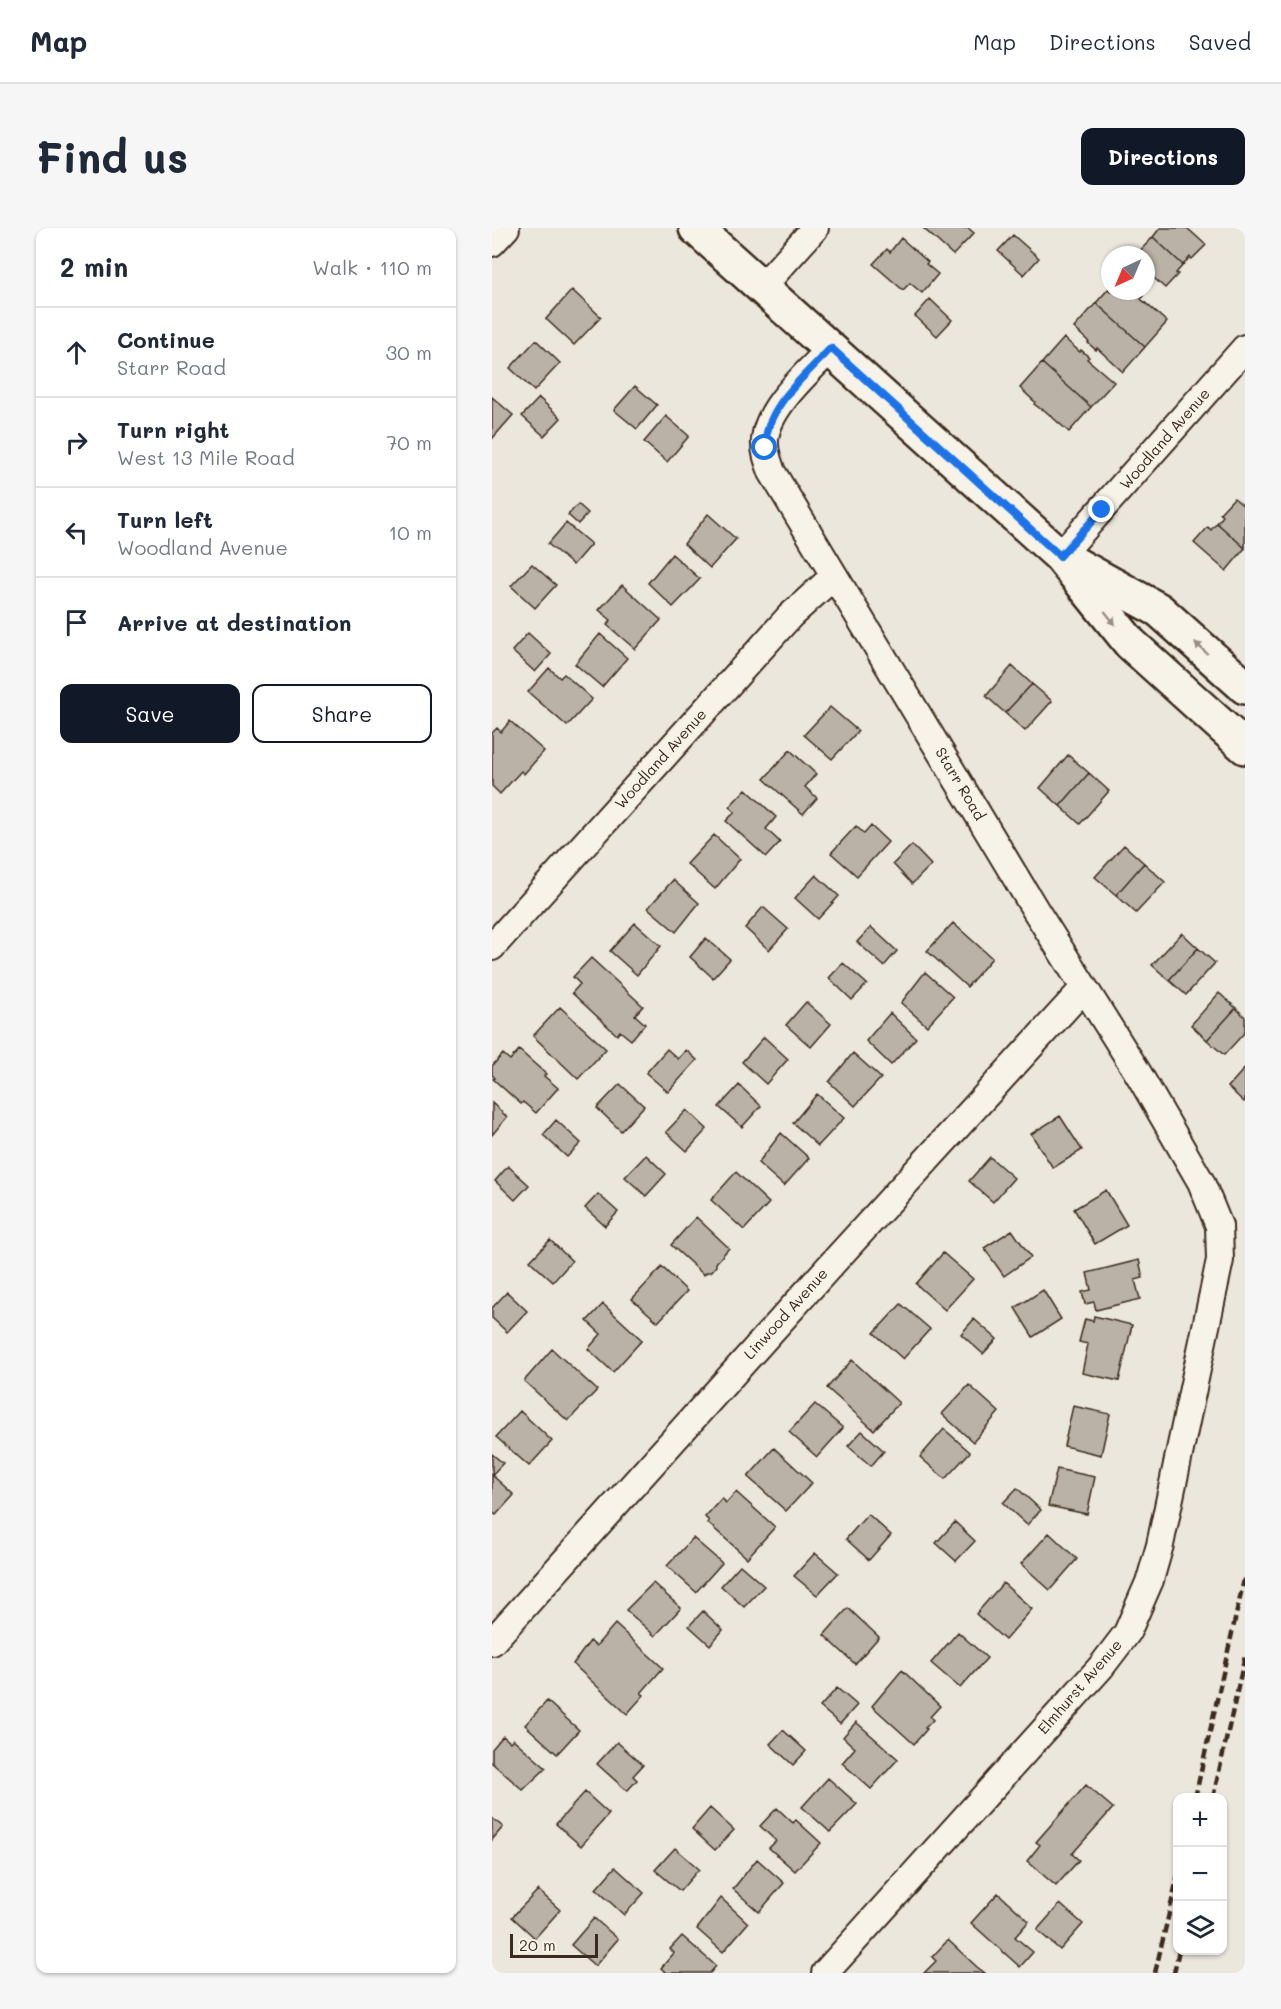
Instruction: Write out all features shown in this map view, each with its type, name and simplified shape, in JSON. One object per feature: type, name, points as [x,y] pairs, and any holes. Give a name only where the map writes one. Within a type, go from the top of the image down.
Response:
[{"type":"main road","points":[[696,228],[1060,556],[1130,643],[1245,747]]},
{"type":"main road","points":[[1060,556],[1159,610],[1245,687]]},
{"type":"street","points":[[492,243],[506,228]]},
{"type":"street","points":[[762,287],[815,228]]},
{"type":"street","name":"Starr Road","points":[[831,348],[780,404],[768,425],[765,448],[772,472],[1084,988],[1138,1073],[1200,1182],[1219,1226]]},
{"type":"street","name":"Woodland Avenue","points":[[1060,556],[1245,348]]},
{"type":"street","name":"Woodland Avenue","points":[[492,947],[790,616],[834,576]]},
{"type":"street","name":"Linwood Avenue","points":[[492,1642],[829,1267],[1084,988]]},
{"type":"street","name":"Elmhurst Avenue","points":[[825,1973],[1093,1676],[1127,1633],[1149,1580],[1160,1545],[1220,1260],[1219,1226]]},
{"type":"building","points":[[923,228],[968,228],[974,233],[953,255]]},
{"type":"building","points":[[1160,228],[1187,228],[1206,245],[1183,265],[1153,237]]},
{"type":"building","points":[[1013,235],[1039,258],[1024,275],[998,251]]},
{"type":"building","points":[[1153,237],[1183,265],[1165,288],[1155,279],[1155,246],[1144,246]]},
{"type":"building","points":[[901,238],[938,274],[922,293],[910,283],[903,290],[873,264],[887,249],[890,252]]},
{"type":"building","points":[[572,290],[601,317],[574,345],[546,319]]},
{"type":"building","points":[[1101,297],[1101,300],[1142,300],[1167,322],[1145,347],[1096,303]]},
{"type":"building","points":[[930,299],[952,320],[937,336],[915,316]]},
{"type":"building","points":[[1096,303],[1145,347],[1123,372],[1097,348],[1096,350],[1088,343],[1074,328]]},
{"type":"building","points":[[1064,338],[1089,357],[1087,359],[1114,382],[1091,407],[1042,363]]},
{"type":"building","points":[[536,340],[560,363],[534,391],[510,368]]},
{"type":"building","points":[[1042,363],[1091,407],[1069,432],[1034,404],[1035,402],[1020,388]]},
{"type":"building","points":[[635,386],[657,405],[637,429],[614,410]]},
{"type":"building","points":[[492,397],[513,415],[492,439]]},
{"type":"building","points":[[539,398],[561,418],[544,436],[522,416]]},
{"type":"building","points":[[666,416],[689,436],[667,462],[644,442]]},
{"type":"building","points":[[1234,498],[1245,507],[1245,548],[1217,523],[1223,516],[1220,513]]},
{"type":"building","points":[[578,504],[588,513],[578,524],[568,515]]},
{"type":"building","points":[[708,514],[736,539],[710,568],[684,544]]},
{"type":"building","points":[[566,523],[591,544],[573,565],[548,544]]},
{"type":"building","points":[[1217,523],[1245,548],[1226,571],[1194,543],[1208,527],[1211,530]]},
{"type":"building","points":[[672,554],[700,579],[673,607],[648,583]]},
{"type":"building","points":[[532,564],[556,585],[535,608],[511,586]]},
{"type":"building","points":[[622,585],[661,620],[635,649],[607,625],[611,620],[599,610]]},
{"type":"building","points":[[528,633],[551,654],[535,672],[512,651]]},
{"type":"building","points":[[600,634],[627,658],[602,687],[575,664]]},
{"type":"building","points":[[1012,666],[1032,684],[1005,713],[986,696]]},
{"type":"building","points":[[549,668],[560,678],[564,674],[592,699],[567,726],[528,692]]},
{"type":"building","points":[[1032,684],[1052,701],[1025,731],[1005,713]]},
{"type":"building","points":[[830,707],[858,731],[832,759],[804,735]]},
{"type":"building","points":[[510,721],[544,751],[524,774],[521,771],[500,794],[492,786],[492,733],[497,728],[501,732]]},
{"type":"building","points":[[790,750],[816,774],[805,787],[817,798],[803,814],[764,779]]},
{"type":"building","points":[[1068,755],[1089,773],[1060,806],[1040,788]]},
{"type":"building","points":[[1089,773],[1109,791],[1080,824],[1060,806]]},
{"type":"building","points":[[746,789],[776,817],[766,829],[780,842],[766,857],[726,821],[735,812],[729,807]]},
{"type":"building","points":[[856,826],[864,834],[871,826],[888,842],[857,876],[831,853]]},
{"type":"building","points":[[714,835],[740,859],[715,889],[687,864]]},
{"type":"building","points":[[912,845],[931,865],[912,884],[893,864]]},
{"type":"building","points":[[1124,845],[1144,863],[1116,895],[1095,877]]},
{"type":"building","points":[[1144,863],[1165,882],[1136,913],[1116,895]]},
{"type":"building","points":[[816,875],[839,896],[818,919],[795,898]]},
{"type":"building","points":[[673,880],[699,903],[676,932],[648,908]]},
{"type":"building","points":[[763,907],[788,929],[769,950],[745,928]]},
{"type":"building","points":[[635,923],[661,946],[637,975],[610,951]]},
{"type":"building","points":[[953,923],[992,958],[967,987],[927,951]]},
{"type":"building","points":[[871,927],[897,951],[884,966],[857,942]]},
{"type":"building","points":[[1182,933],[1198,948],[1169,980],[1152,965]]},
{"type":"building","points":[[706,938],[730,959],[713,978],[690,957]]},
{"type":"building","points":[[1198,948],[1215,963],[1186,995],[1169,980]]},
{"type":"building","points":[[591,958],[643,1006],[635,1015],[645,1024],[631,1040],[620,1031],[617,1035],[572,993],[580,984],[573,977]]},
{"type":"building","points":[[843,963],[867,984],[852,1000],[829,978]]},
{"type":"building","points":[[925,972],[953,997],[927,1026],[901,1003]]},
{"type":"building","points":[[1219,993],[1236,1008],[1207,1040],[1191,1025]]},
{"type":"building","points":[[806,1002],[831,1024],[811,1047],[786,1025]]},
{"type":"building","points":[[560,1007],[606,1049],[578,1079],[533,1036]]},
{"type":"building","points":[[1236,1008],[1245,1017],[1245,1032],[1224,1055],[1207,1040]]},
{"type":"building","points":[[890,1013],[916,1038],[891,1065],[866,1041]]},
{"type":"building","points":[[764,1037],[788,1059],[766,1084],[742,1062]]},
{"type":"building","points":[[667,1049],[678,1059],[686,1050],[697,1060],[668,1092],[646,1073]]},
{"type":"building","points":[[519,1050],[558,1088],[536,1113],[523,1102],[521,1104],[493,1079],[495,1078],[492,1075],[492,1066],[503,1054],[510,1060]]},
{"type":"building","points":[[853,1053],[881,1078],[855,1106],[829,1082]]},
{"type":"building","points":[[1245,1068],[1245,1101],[1244,1102],[1228,1087]]},
{"type":"building","points":[[620,1084],[644,1106],[621,1131],[597,1108]]},
{"type":"building","points":[[739,1085],[761,1106],[742,1127],[719,1107]]},
{"type":"building","points":[[817,1094],[844,1118],[818,1146],[793,1123]]},
{"type":"building","points":[[492,1103],[507,1117],[492,1135]]},
{"type":"building","points":[[687,1110],[707,1129],[687,1151],[666,1132]]},
{"type":"building","points":[[1060,1116],[1082,1150],[1053,1168],[1031,1134]]},
{"type":"building","points":[[556,1120],[581,1143],[567,1157],[543,1135]]},
{"type":"building","points":[[781,1133],[809,1158],[784,1186],[758,1163]]},
{"type":"building","points":[[646,1155],[666,1174],[646,1196],[625,1177]]},
{"type":"building","points":[[990,1157],[1014,1178],[993,1202],[969,1181]]},
{"type":"building","points":[[508,1166],[529,1185],[515,1200],[495,1181]]},
{"type":"building","points":[[736,1172],[769,1203],[744,1230],[711,1200]]},
{"type":"building","points":[[1106,1190],[1127,1225],[1095,1244],[1074,1209]]},
{"type":"building","points":[[598,1194],[618,1212],[605,1226],[585,1208]]},
{"type":"building","points":[[696,1217],[729,1248],[711,1272],[704,1275],[671,1245]]},
{"type":"building","points":[[1012,1230],[1031,1257],[1004,1276],[984,1248]]},
{"type":"building","points":[[550,1240],[572,1261],[553,1282],[530,1261]]},
{"type":"building","points":[[943,1253],[973,1279],[945,1310],[916,1284]]},
{"type":"building","points":[[1139,1260],[1143,1278],[1135,1280],[1140,1299],[1096,1310],[1094,1302],[1085,1304],[1082,1292],[1091,1290],[1087,1273]]},
{"type":"building","points":[[662,1267],[687,1291],[658,1322],[632,1299]]},
{"type":"building","points":[[1043,1290],[1061,1319],[1033,1337],[1015,1308]]},
{"type":"building","points":[[507,1292],[527,1311],[507,1332],[492,1318],[492,1308]]},
{"type":"building","points":[[603,1304],[642,1340],[613,1372],[588,1349],[601,1334],[587,1321]]},
{"type":"building","points":[[901,1304],[930,1329],[903,1359],[874,1333]]},
{"type":"building","points":[[1094,1316],[1132,1325],[1119,1381],[1082,1373],[1088,1344],[1079,1342],[1085,1319],[1093,1321]]},
{"type":"building","points":[[974,1319],[997,1339],[983,1354],[961,1334]]},
{"type":"building","points":[[552,1349],[597,1390],[568,1421],[524,1381]]},
{"type":"building","points":[[852,1360],[899,1403],[874,1430],[827,1388]]},
{"type":"building","points":[[969,1385],[999,1412],[973,1442],[942,1414]]},
{"type":"building","points":[[815,1404],[843,1428],[817,1457],[789,1432]]},
{"type":"building","points":[[1073,1406],[1110,1414],[1101,1455],[1064,1446]]},
{"type":"building","points":[[520,1411],[552,1441],[529,1466],[496,1437]]},
{"type":"building","points":[[944,1429],[970,1452],[945,1479],[920,1457]]},
{"type":"building","points":[[862,1431],[884,1451],[871,1466],[848,1446]]},
{"type":"building","points":[[774,1448],[812,1483],[786,1511],[748,1477]]},
{"type":"building","points":[[492,1454],[503,1463],[492,1475]]},
{"type":"building","points":[[1057,1469],[1095,1477],[1087,1514],[1048,1506]]},
{"type":"building","points":[[492,1475],[514,1495],[496,1515],[492,1512]]},
{"type":"building","points":[[1017,1488],[1041,1510],[1027,1525],[1003,1503]]},
{"type":"building","points":[[736,1492],[775,1527],[747,1558],[708,1523],[705,1517],[722,1498],[726,1503]]},
{"type":"building","points":[[868,1514],[891,1535],[869,1560],[846,1539]]},
{"type":"building","points":[[955,1522],[975,1541],[956,1561],[936,1543]]},
{"type":"building","points":[[1049,1533],[1077,1559],[1050,1590],[1021,1564]]},
{"type":"building","points":[[693,1538],[722,1563],[696,1592],[667,1566]]},
{"type":"building","points":[[815,1553],[838,1573],[817,1595],[794,1576]]},
{"type":"building","points":[[740,1565],[764,1586],[744,1607],[721,1586]]},
{"type":"building","points":[[653,1583],[681,1608],[655,1636],[626,1610]]},
{"type":"building","points":[[1003,1583],[1032,1609],[1005,1640],[976,1614]]},
{"type":"building","points":[[848,1608],[879,1637],[855,1664],[824,1635]]},
{"type":"building","points":[[703,1611],[723,1630],[710,1645],[689,1626]]},
{"type":"building","points":[[615,1624],[663,1668],[641,1693],[644,1695],[627,1714],[573,1664],[590,1641],[596,1646]]},
{"type":"building","points":[[958,1632],[987,1658],[960,1688],[931,1663]]},
{"type":"building","points":[[902,1670],[940,1706],[930,1717],[933,1720],[925,1728],[927,1729],[914,1744],[872,1706]]},
{"type":"building","points":[[837,1688],[857,1705],[840,1724],[820,1707]]},
{"type":"building","points":[[547,1701],[579,1730],[557,1754],[525,1725]]},
{"type":"building","points":[[856,1722],[898,1759],[871,1789],[842,1763],[855,1748],[843,1737]]},
{"type":"building","points":[[783,1730],[806,1751],[793,1765],[770,1744]]},
{"type":"building","points":[[503,1736],[510,1742],[513,1739],[546,1768],[523,1790],[492,1763],[492,1749]]},
{"type":"building","points":[[617,1742],[643,1765],[633,1776],[637,1780],[627,1791],[597,1764]]},
{"type":"building","points":[[828,1778],[857,1804],[830,1832],[802,1807]]},
{"type":"building","points":[[1086,1785],[1113,1808],[1072,1854],[1079,1860],[1056,1886],[1027,1861],[1040,1845],[1036,1842]]},
{"type":"building","points":[[585,1792],[609,1814],[581,1846],[556,1824]]},
{"type":"building","points":[[710,1808],[734,1830],[715,1850],[692,1829]]},
{"type":"building","points":[[777,1808],[793,1823],[796,1820],[821,1843],[795,1871],[769,1848],[776,1841],[760,1826]]},
{"type":"building","points":[[492,1818],[503,1827],[492,1840]]},
{"type":"building","points":[[675,1848],[699,1869],[680,1891],[655,1870]]},
{"type":"building","points":[[757,1859],[784,1883],[759,1912],[733,1889]]},
{"type":"building","points":[[615,1867],[644,1893],[624,1915],[596,1889]]},
{"type":"building","points":[[538,1890],[560,1910],[535,1938],[512,1917]]},
{"type":"building","points":[[998,1893],[1029,1921],[1015,1937],[1033,1952],[1020,1967],[971,1923]]},
{"type":"building","points":[[721,1898],[748,1923],[723,1952],[697,1929]]},
{"type":"building","points":[[1060,1904],[1083,1924],[1060,1950],[1037,1930]]},
{"type":"building","points":[[594,1918],[618,1939],[595,1966],[571,1945]]},
{"type":"building","points":[[682,1936],[716,1966],[710,1973],[666,1973],[661,1968],[674,1953],[670,1949]]},
{"type":"building","points":[[948,1940],[985,1973],[924,1973],[936,1961],[932,1957]]},
{"type":"railway","points":[[1196,1793],[1245,1575]]},
{"type":"railway","points":[[1214,1793],[1245,1656]]},
{"type":"railway","points":[[1155,1973],[1173,1896]]},
{"type":"railway","points":[[1174,1973],[1178,1955]]},
{"type":"route","points":[[765,448],[765,434],[768,425],[780,404],[831,348],[1060,556],[1102,510]]}]
